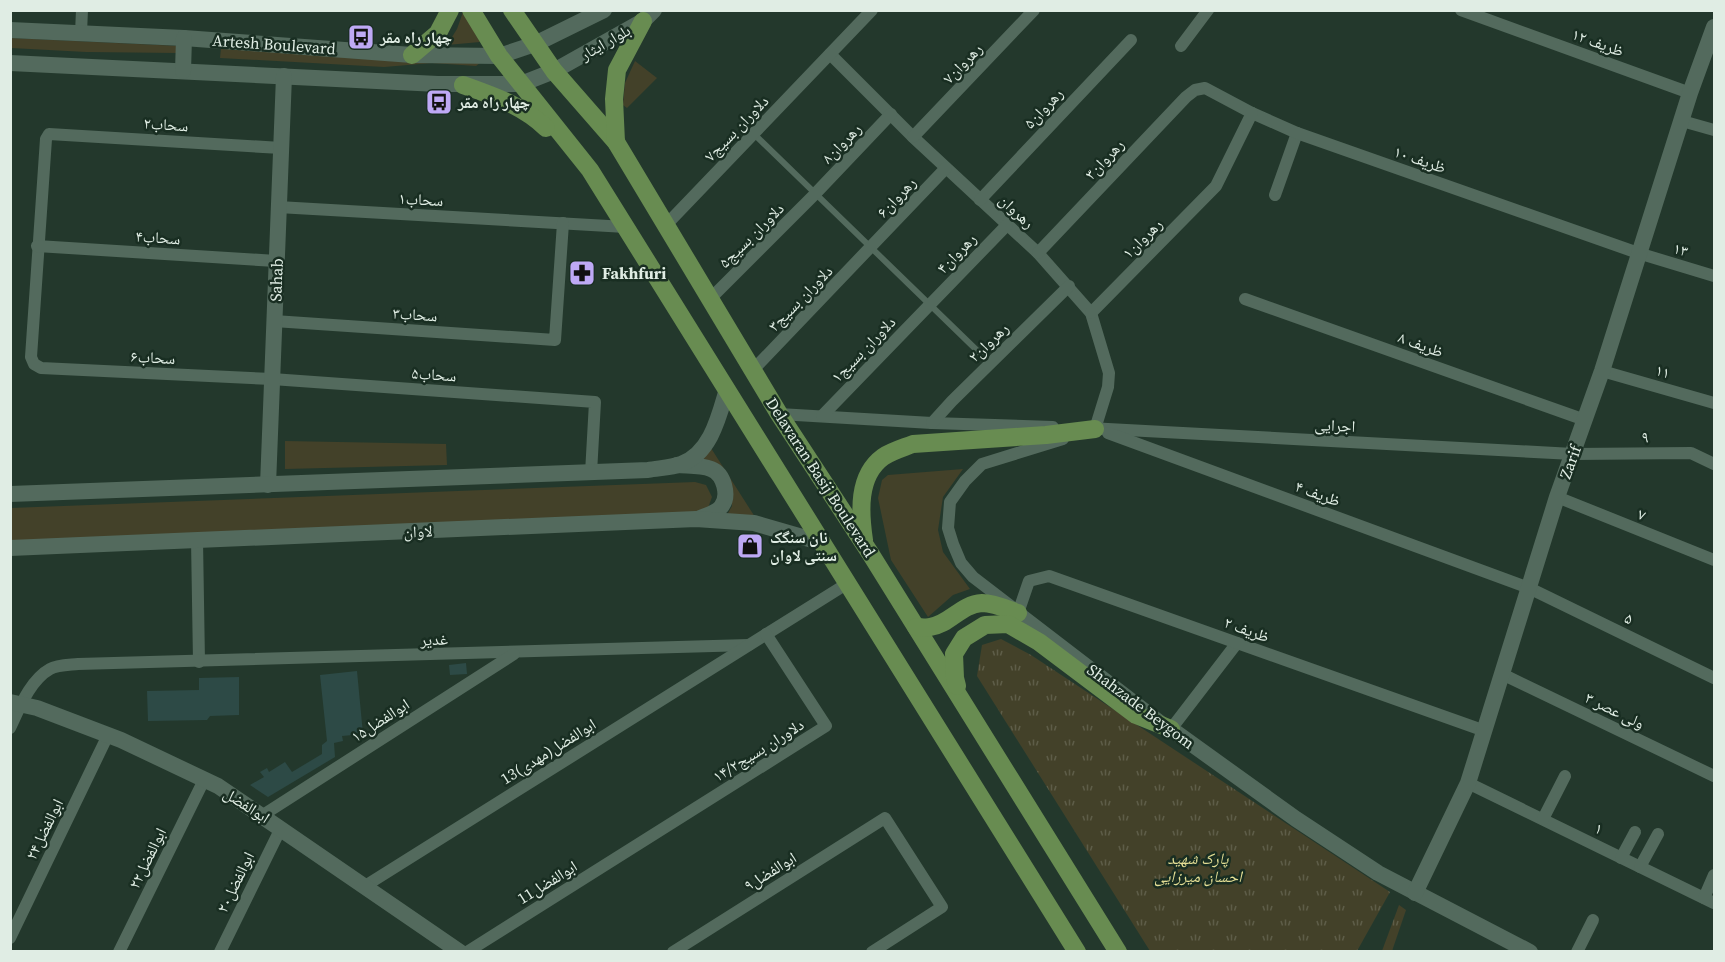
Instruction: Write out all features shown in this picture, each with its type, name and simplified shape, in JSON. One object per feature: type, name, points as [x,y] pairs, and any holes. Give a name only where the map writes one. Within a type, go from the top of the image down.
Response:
[{"type":"main road","points":[[412,55],[438,33],[450,10]]},
{"type":"main road","name":"Delavaran Basij Boulevard","points":[[471,10],[499,56],[590,170],[1077,951]]},
{"type":"main road","name":"Delavaran Basij Boulevard","points":[[512,10],[554,71],[616,142],[779,414],[865,545],[1118,951]]},
{"type":"main road","points":[[616,142],[614,99],[617,70],[648,16]]},
{"type":"main road","points":[[463,85],[508,101],[534,116],[590,170]]},
{"type":"main road","points":[[865,545],[860,515],[861,501],[865,485],[882,458],[913,444],[1046,435],[1095,429]]},
{"type":"main road","points":[[916,627],[931,627],[979,603],[1018,613]]},
{"type":"main road","points":[[960,697],[954,662],[959,646],[972,632],[985,626],[1008,624],[1040,642],[1136,715],[1171,729]]},
{"type":"street","points":[[81,33],[82,10]]},
{"type":"street","name":"بلوار ایثار","points":[[535,44],[604,10]]},
{"type":"street","name":"دلاوران بسیج۷","points":[[666,225],[872,10]]},
{"type":"street","name":"رهروان۷","points":[[913,137],[1035,10]]},
{"type":"street","points":[[1181,46],[1208,10]]},
{"type":"street","name":"ظریف ۱۲","points":[[1461,10],[1690,93]]},
{"type":"street","name":"بلوار ایثار","points":[[521,84],[554,71],[648,16]]},
{"type":"street","name":"Zarif","points":[[1415,894],[1468,783],[1557,497],[1602,371],[1690,93],[1714,27]]},
{"type":"street","name":"Artesh Boulevard","points":[[10,30],[184,38],[412,55],[499,56],[535,44]]},
{"type":"street","points":[[183,71],[184,38]]},
{"type":"street","name":"رهروان۵","points":[[980,200],[1131,40]]},
{"type":"street","name":"رهروان","points":[[830,54],[913,137],[1038,253],[1091,313],[1109,373],[1108,387],[1095,429]]},
{"type":"street","name":"Artesh Boulevard","points":[[10,63],[463,85],[521,84]]},
{"type":"street","name":"Sahab","points":[[268,485],[284,76]]},
{"type":"street","name":"ظریف ۱۰","points":[[1195,90],[1205,88],[1252,113],[1297,133],[1638,253]]},
{"type":"street","name":"رهروان۳","points":[[1038,253],[1195,90]]},
{"type":"street","name":"رهروان۱","points":[[1091,313],[1216,186],[1252,113]]},
{"type":"street","name":"رهروان۸","points":[[815,194],[891,114]]},
{"type":"street","points":[[1682,121],[1714,130]]},
{"type":"street","points":[[1275,195],[1297,133]]},
{"type":"street","name":"۲سحاب","points":[[38,246],[46,139],[49,134],[281,148]]},
{"type":"street","name":"رهروان۶","points":[[871,248],[946,168]]},
{"type":"street","name":"دلاوران بسیج۵","points":[[710,299],[815,194]]},
{"type":"street","name":"۱سحاب","points":[[278,207],[626,227]]},
{"type":"street","name":"۳سحاب","points":[[274,321],[555,340],[563,224]]},
{"type":"street","name":"رهروان۴","points":[[928,304],[1006,225]]},
{"type":"street","name":"۴سحاب","points":[[38,246],[276,261]]},
{"type":"street","name":"۶سحاب","points":[[38,246],[31,357],[34,364],[41,368],[272,379]]},
{"type":"street","name":"دلاوران بسیج۳","points":[[753,370],[871,248]]},
{"type":"street","name":"۱۳","points":[[1638,253],[1714,276]]},
{"type":"street","name":"رهروان۲","points":[[932,423],[1069,286]]},
{"type":"street","name":"ظریف ۸","points":[[1245,299],[1585,420]]},
{"type":"street","name":"دلاوران بسیج۱","points":[[822,417],[928,304]]},
{"type":"street","name":"۱۱","points":[[1602,371],[1714,403]]},
{"type":"street","name":"۵سحاب","points":[[272,379],[595,402],[591,472]]},
{"type":"street","points":[[10,494],[648,470],[682,464],[702,450],[716,424],[727,389]]},
{"type":"street","name":"اجرایی","points":[[779,414],[1573,454]]},
{"type":"street","name":"ظریف ۴","points":[[1095,429],[1529,588]]},
{"type":"street","name":"Shahzade Beygom","points":[[1095,429],[982,464],[965,481],[950,502],[948,528],[961,563],[974,577],[1018,613],[1171,729],[1296,819],[1378,873],[1415,894],[1530,951]]},
{"type":"street","points":[[1691,453],[1714,452]]},
{"type":"street","name":"۹","points":[[1573,454],[1691,453],[1714,464]]},
{"type":"street","points":[[675,465],[713,469],[722,478],[726,493],[723,506],[713,513],[696,519]]},
{"type":"street","name":"۷","points":[[1557,497],[1714,561]]},
{"type":"street","name":"لاوان","points":[[10,548],[696,519],[754,522],[823,543]]},
{"type":"street","points":[[197,540],[199,662]]},
{"type":"street","name":"ظریف ۲","points":[[1018,613],[1029,581],[1049,576],[1485,731]]},
{"type":"street","points":[[749,645],[848,583]]},
{"type":"street","name":"۵","points":[[1529,588],[1714,678]]},
{"type":"street","name":"۱۴/۲دلاوران بسیج","points":[[645,840],[826,726],[766,634]]},
{"type":"street","points":[[1171,729],[1237,643]]},
{"type":"street","name":"غدیر","points":[[10,728],[16,703],[39,677],[51,668],[78,664],[749,645]]},
{"type":"street","name":"13ابوالفضل(مهدی)","points":[[365,886],[749,645]]},
{"type":"street","name":"ابوالفضل۱۵","points":[[263,815],[515,653]]},
{"type":"street","name":"ولی عصر ۳","points":[[1502,674],[1714,776]]},
{"type":"street","name":"ابوالفضل","points":[[16,703],[37,708],[108,735],[204,780],[263,815],[460,951]]},
{"type":"street","name":"ابوالفضل۲۴","points":[[10,938],[108,735]]},
{"type":"street","points":[[1543,819],[1565,776]]},
{"type":"street","name":"ابوالفضل۲۲","points":[[119,951],[204,780]]},
{"type":"street","name":"۱","points":[[1468,783],[1709,900]]},
{"type":"street","name":"ابوالفضل۹","points":[[673,951],[885,818],[942,907],[872,951]]},
{"type":"street","name":"ابوالفضل۲۰","points":[[220,951],[281,828]]},
{"type":"street","points":[[1621,858],[1635,832]]},
{"type":"street","points":[[1640,867],[1658,834]]},
{"type":"street","name":"11ابوالفضل","points":[[467,951],[645,840]]},
{"type":"street","points":[[1709,900],[1714,875]]},
{"type":"street","points":[[1577,951],[1593,920]]},
{"type":"lane","points":[[753,134],[990,363]]},
{"type":"green space","points":[[463,12],[480,42],[447,45],[457,29]]},
{"type":"green space","points":[[11,38],[179,46],[178,53],[86,52],[11,48]]},
{"type":"green space","points":[[221,48],[480,63],[476,66],[432,63],[384,67],[220,58]]},
{"type":"green space","points":[[635,61],[657,78],[627,108],[623,105],[625,83]]},
{"type":"green space","points":[[285,441],[446,444],[447,465],[285,469]]},
{"type":"green space","points":[[709,445],[755,517],[727,515],[732,506],[732,496],[697,463]]},
{"type":"green space","points":[[963,469],[943,497],[938,530],[943,552],[970,589],[953,595],[928,617],[891,560],[878,498],[882,480],[888,475]]},
{"type":"green space","points":[[695,482],[706,485],[712,497],[708,508],[695,513],[11,542],[10,508]]},
{"type":"green space","name":"پارک شهید احسان میرزایی","points":[[1001,639],[1031,655],[1390,892],[1357,951],[1150,951],[977,676],[982,645]]},
{"type":"green space","points":[[1399,905],[1406,910],[1392,951],[1382,951]]},
{"type":"building","points":[[466,663],[467,674],[450,675],[449,665]]},
{"type":"building","points":[[357,671],[363,734],[342,736],[343,741],[334,743],[335,757],[268,797],[250,785],[264,777],[260,772],[267,768],[269,772],[285,762],[292,772],[322,754],[322,745],[327,741],[320,675]]},
{"type":"building","points":[[239,677],[239,715],[210,716],[207,720],[148,721],[147,691],[199,690],[199,678]]},
{"type":"place","name":"چهار راه مقر","points":[[361,37]]},
{"type":"place","name":"چهار راه مقر‍","points":[[439,102]]},
{"type":"place","name":"Fakhfuri","points":[[582,273]]},
{"type":"place","name":"نان سنگک سنتی لاوان","points":[[750,546]]}]
